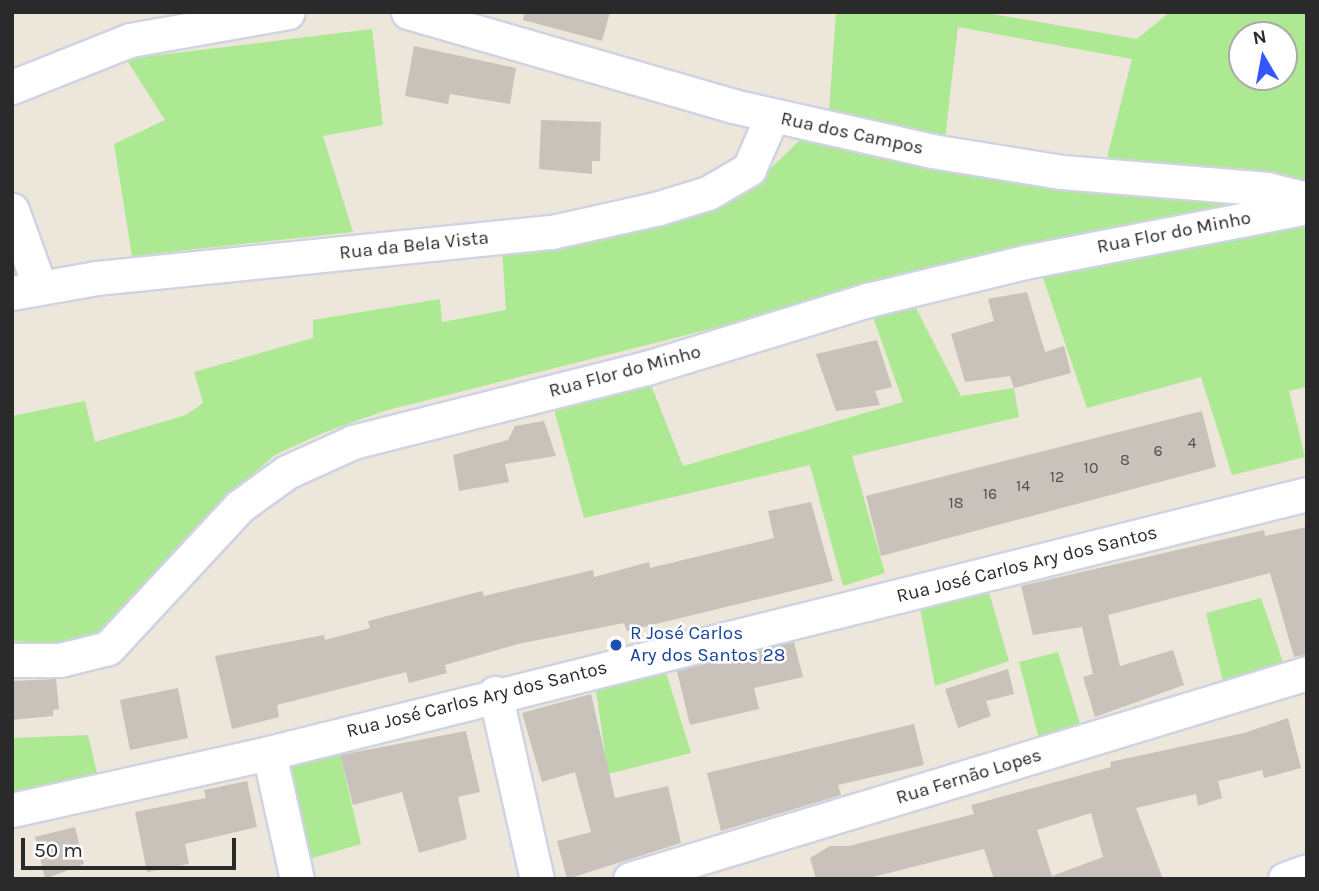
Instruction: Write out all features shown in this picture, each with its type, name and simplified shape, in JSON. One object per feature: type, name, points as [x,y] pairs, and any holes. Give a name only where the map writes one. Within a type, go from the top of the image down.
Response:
[{"type":"street","points":[[12,87],[130,40],[288,12]]},
{"type":"street","name":"Rua dos Campos","points":[[408,12],[772,116],[1026,166],[1267,189],[1307,199]]},
{"type":"street","name":"Rua da Bela Vista","points":[[26,289],[552,232],[659,208],[708,193],[749,169],[772,116]]},
{"type":"street","name":"Rua Flor do Minho","points":[[12,660],[60,660],[108,648],[240,506],[287,472],[353,442],[650,367],[868,300],[1025,262],[1307,207]]},
{"type":"street","points":[[12,211],[26,289]]},
{"type":"street","name":"Rua José Carlos Ary dos Santos","points":[[12,810],[269,753],[495,693],[995,575],[1307,494]]},
{"type":"street","name":"Rua Fernão Lopes","points":[[630,879],[1307,673]]},
{"type":"street","points":[[495,693],[537,879]]},
{"type":"street","points":[[269,753],[297,879]]},
{"type":"street","points":[[1285,879],[1307,871]]},
{"type":"green space","points":[[836,12],[981,12],[1137,39],[1170,12],[1307,12],[1307,387],[1289,391],[1305,457],[1232,475],[1201,377],[1087,408],[1033,248],[384,411],[323,433],[275,455],[222,500],[104,633],[54,644],[12,641],[12,416],[85,401],[95,442],[186,415],[203,403],[194,372],[313,338],[313,320],[440,299],[442,322],[506,310],[502,249],[720,202],[769,170],[829,112]],"holes":[[[958,27],[1132,59],[1099,189],[942,164]]]},
{"type":"green space","points":[[372,29],[383,125],[323,136],[353,232],[132,256],[114,144],[165,120],[126,59]]},
{"type":"green space","points":[[914,304],[961,396],[1014,388],[1019,417],[852,456],[885,573],[843,586],[810,465],[584,518],[553,406],[651,385],[683,466],[903,402],[873,317]]},
{"type":"green space","points":[[988,589],[1009,661],[935,686],[919,603]]},
{"type":"green space","points":[[1261,598],[1284,665],[1224,685],[1206,613]]},
{"type":"green space","points":[[1058,652],[1081,727],[1040,743],[1019,662]]},
{"type":"green space","points":[[664,666],[691,753],[608,774],[595,683]]},
{"type":"green space","points":[[88,735],[98,777],[12,796],[12,738]]},
{"type":"green space","points":[[340,755],[361,844],[302,861],[283,768]]},
{"type":"building","points":[[524,12],[610,12],[602,41],[523,20]]},
{"type":"building","points":[[414,46],[516,68],[510,104],[450,94],[448,104],[405,96]]},
{"type":"building","points":[[541,120],[601,122],[600,161],[592,161],[592,174],[539,169]]},
{"type":"building","points":[[1027,292],[1045,352],[1064,346],[1071,373],[1014,388],[1010,376],[965,382],[951,334],[994,321],[988,299]]},
{"type":"building","points":[[877,340],[892,387],[875,391],[880,405],[836,411],[816,354]]},
{"type":"building","points":[[1202,411],[1216,467],[881,556],[866,496]]},
{"type":"building","points":[[544,421],[556,456],[505,464],[509,482],[459,491],[453,455],[508,440],[515,426]]},
{"type":"building","points":[[811,502],[833,581],[627,631],[624,623],[518,644],[445,665],[447,673],[409,683],[406,672],[277,705],[279,717],[232,729],[215,656],[324,635],[325,640],[370,628],[368,621],[482,591],[484,596],[593,570],[594,577],[649,562],[650,568],[774,538],[768,511]]},
{"type":"building","points":[[1307,527],[1307,654],[1294,657],[1270,573],[1108,615],[1120,666],[1173,650],[1184,685],[1095,717],[1083,677],[1093,674],[1082,627],[1033,635],[1021,586],[1264,530],[1265,536]]},
{"type":"building","points":[[794,642],[803,677],[754,688],[759,709],[690,725],[677,671]]},
{"type":"building","points":[[1008,669],[1014,694],[986,701],[991,716],[958,728],[945,689]]},
{"type":"building","points":[[56,679],[59,709],[53,710],[53,716],[12,720],[12,681]]},
{"type":"building","points":[[178,688],[188,738],[130,750],[120,700]]},
{"type":"building","points":[[591,694],[615,798],[668,786],[681,843],[567,879],[557,841],[591,832],[575,772],[542,782],[522,713]]},
{"type":"building","points":[[1288,718],[1301,768],[1264,778],[1262,770],[1218,781],[1222,798],[1198,806],[1196,794],[1136,808],[1163,879],[994,879],[984,849],[865,879],[816,879],[810,858],[830,846],[849,846],[974,814],[971,805],[1111,767],[1110,762],[1244,733]],"holes":[[[1091,813],[1103,857],[1052,876],[1037,830]]]},
{"type":"building","points":[[914,724],[924,765],[838,785],[841,795],[721,831],[707,773]]},
{"type":"building","points":[[466,731],[480,792],[458,797],[467,839],[419,853],[402,792],[353,805],[340,755]]},
{"type":"building","points":[[247,781],[257,827],[185,844],[189,864],[147,872],[135,812],[206,798],[204,790]]},
{"type":"building","points":[[75,827],[84,864],[45,879],[35,837]]},
{"type":"place","name":"R José Carlos Ary dos Santos 28","points":[[616,645]]}]
